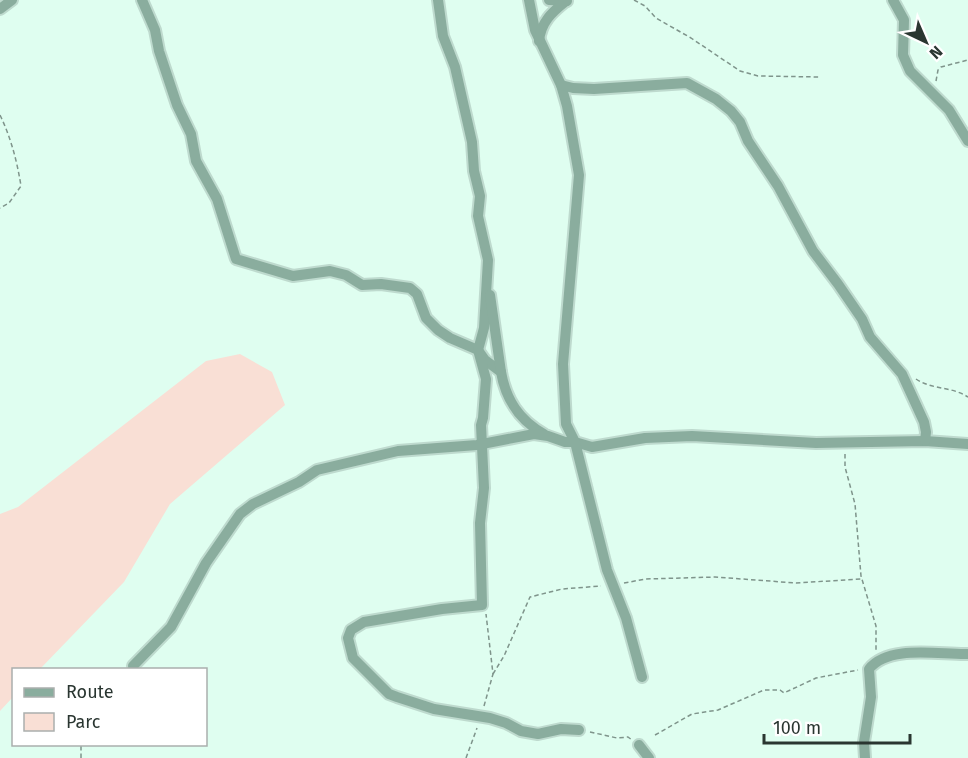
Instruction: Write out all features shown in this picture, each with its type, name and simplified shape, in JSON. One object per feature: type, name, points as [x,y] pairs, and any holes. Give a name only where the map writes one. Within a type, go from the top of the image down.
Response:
[{"type":"street","points":[[0,9],[12,0]]},
{"type":"street","points":[[142,0],[155,30],[159,51],[177,105],[191,134],[196,161],[218,199],[236,259],[293,276],[330,271],[346,275],[362,285],[381,284],[410,288],[417,294],[426,318],[438,330],[478,350],[485,360],[501,372]]},
{"type":"street","points":[[438,0],[443,36],[455,67],[472,142],[474,171],[480,196],[478,216],[488,260],[484,328],[478,350],[486,379],[481,425],[484,488],[480,523],[482,605],[364,622],[351,630],[348,638],[352,658],[390,694],[435,709],[506,723],[538,734],[561,729],[579,730]]},
{"type":"street","points":[[530,0],[539,42],[561,85],[567,106],[579,175],[562,364],[566,424],[575,442],[613,585],[626,618],[642,677]]},
{"type":"street","points":[[549,0],[569,0]]},
{"type":"street","points":[[539,42],[540,28],[548,16],[569,0]]},
{"type":"street","points":[[893,0],[904,20],[903,55],[910,71],[949,110],[968,141]]},
{"type":"street","points":[[561,85],[594,89],[687,83],[731,111],[778,186],[813,251],[862,319],[870,337],[902,374],[924,422],[925,441]]},
{"type":"street","points":[[488,282],[503,387],[510,403],[532,427],[564,442],[575,442],[592,447],[645,438],[692,436],[740,440],[845,443],[925,441],[968,444]]},
{"type":"street","points":[[133,666],[171,627],[206,563],[240,514],[253,504],[299,482],[317,470],[336,465],[398,451],[482,444],[534,434],[548,436]]},
{"type":"street","points":[[865,758],[864,742],[871,697],[869,669],[872,664],[887,656],[932,652],[951,655],[968,654]]},
{"type":"street","points":[[639,745],[649,758]]},
{"type":"path","points":[[634,0],[645,6],[656,18],[740,71],[758,76],[820,77]]},
{"type":"path","points":[[934,95],[940,67],[968,60]]},
{"type":"path","points":[[0,115],[11,140],[21,186],[9,203],[0,208]]},
{"type":"path","points":[[915,378],[930,385],[957,390],[968,397]]},
{"type":"path","points":[[845,443],[845,467],[855,504],[862,579],[874,616],[876,651]]},
{"type":"path","points":[[466,758],[493,674],[504,656],[530,597],[562,588],[613,585],[646,579],[715,577],[796,583],[862,579]]},
{"type":"path","points":[[482,605],[486,610],[493,674]]},
{"type":"path","points":[[655,735],[692,714],[718,710],[764,690],[780,690],[784,693],[816,678],[869,669]]},
{"type":"path","points":[[579,730],[617,738],[628,737],[639,745]]},
{"type":"green space","points":[[240,354],[272,372],[285,405],[170,504],[124,582],[41,668],[12,668],[12,698],[0,711],[0,514],[18,507],[206,361]]}]
